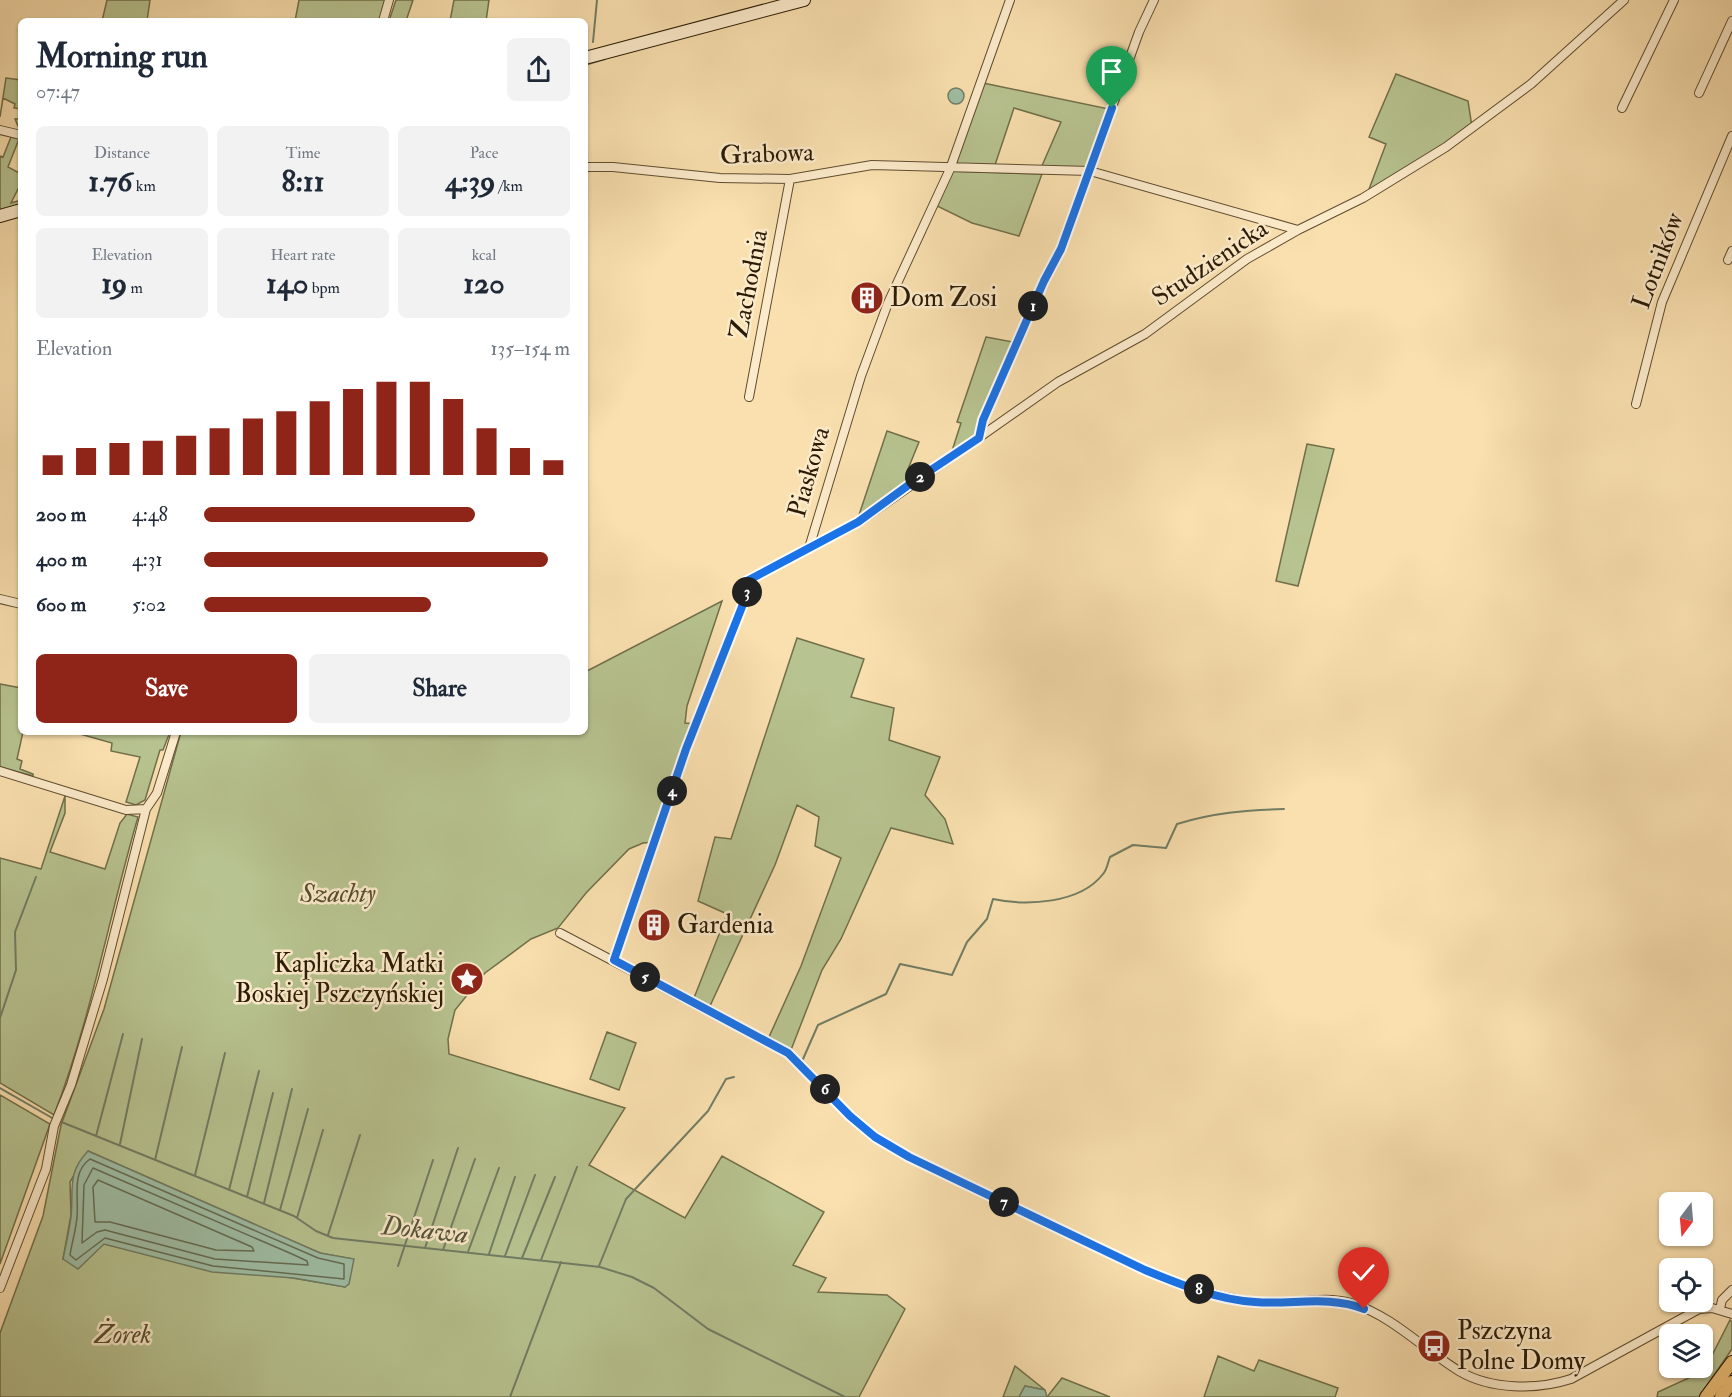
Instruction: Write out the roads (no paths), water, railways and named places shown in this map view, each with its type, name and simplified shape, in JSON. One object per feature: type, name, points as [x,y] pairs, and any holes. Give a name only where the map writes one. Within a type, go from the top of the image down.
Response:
[{"type":"main road","points":[[588,57],[804,0]]},
{"type":"main road","points":[[0,216],[18,211]]},
{"type":"main road","points":[[1706,1397],[1732,1362]]},
{"type":"main road","points":[[1721,1397],[1732,1382]]},
{"type":"street","points":[[384,18],[390,0]]},
{"type":"street","name":"Piaskowa","points":[[614,960],[686,749],[747,594],[745,582],[809,548],[848,412],[884,313],[950,169],[1010,0]]},
{"type":"street","points":[[979,438],[983,420],[1044,281],[1061,249],[1139,32],[1154,0]]},
{"type":"street","name":"Studzienicka","points":[[809,548],[858,522],[1058,382],[1145,334],[1247,259],[1298,230],[1363,198],[1472,129],[1531,84],[1624,0]]},
{"type":"street","points":[[1622,108],[1674,0]]},
{"type":"street","points":[[1699,93],[1732,21]]},
{"type":"street","points":[[0,130],[18,134]]},
{"type":"street","name":"Lotników","points":[[1636,404],[1662,302],[1732,136]]},
{"type":"street","name":"Grabowa","points":[[588,167],[613,167],[720,178],[790,179],[872,165],[950,169],[1090,171],[1298,230]]},
{"type":"street","name":"Zachodnia","points":[[749,397],[790,179]]},
{"type":"street","points":[[0,599],[18,603]]},
{"type":"street","points":[[0,1288],[46,1169],[54,1126],[71,1085],[103,979],[146,809],[157,793],[175,735]]},
{"type":"street","points":[[0,771],[126,810],[138,812],[146,809]]},
{"type":"street","points":[[560,933],[567,939],[614,960],[788,1053],[850,1116],[875,1137],[909,1157],[1145,1270],[1184,1285],[1251,1302],[1324,1300],[1357,1306],[1401,1329],[1468,1375],[1513,1386],[1557,1384],[1618,1355],[1692,1313],[1706,1308],[1719,1309],[1732,1314]]},
{"type":"street","points":[[1719,1309],[1724,1298],[1732,1290]]},
{"type":"water","points":[[956,88],[962,90],[964,96],[962,102],[956,104],[950,102],[948,96],[950,90]]},
{"type":"water","points":[[88,1151],[320,1253],[354,1259],[349,1284],[345,1287],[294,1278],[212,1272],[104,1244],[78,1269],[63,1259],[71,1217],[72,1182],[76,1167]]},
{"type":"water","points":[[1025,1386],[1045,1390],[1047,1397],[1019,1397]]},
{"type":"waterway","points":[[593,42],[597,0]]},
{"type":"waterway","points":[[588,64],[605,59]]},
{"type":"waterway","points":[[803,1059],[818,1025],[886,994],[900,964],[952,975],[967,942],[987,919],[993,899],[1036,902],[1067,897],[1093,884],[1104,872],[1110,857],[1133,845],[1166,848],[1177,824],[1229,813],[1284,809]]},
{"type":"waterway","points":[[0,1018],[16,970],[15,932],[36,877]]},
{"type":"waterway","points":[[96,1136],[123,1034]]},
{"type":"waterway","points":[[120,1144],[142,1039]]},
{"type":"waterway","points":[[155,1160],[182,1047]]},
{"type":"waterway","points":[[195,1175],[225,1053]]},
{"type":"waterway","points":[[229,1190],[259,1071]]},
{"type":"waterway","points":[[599,1266],[626,1199],[708,1111],[726,1079],[734,1077]]},
{"type":"waterway","name":"Dokawa","points":[[0,1088],[54,1119]]},
{"type":"waterway","points":[[264,1203],[292,1089]]},
{"type":"waterway","points":[[247,1197],[273,1093]]},
{"type":"waterway","points":[[280,1210],[308,1109]]},
{"type":"waterway","name":"Dokawa","points":[[59,1121],[294,1216],[316,1231],[333,1238],[600,1267],[632,1277],[654,1288],[708,1329],[845,1397]]},
{"type":"waterway","points":[[297,1218],[323,1130]]},
{"type":"waterway","points":[[328,1235],[360,1135]]},
{"type":"waterway","points":[[425,1248],[458,1148]]},
{"type":"waterway","points":[[443,1250],[475,1159]]},
{"type":"waterway","points":[[398,1266],[433,1160]]},
{"type":"waterway","points":[[541,1260],[577,1167]]},
{"type":"waterway","points":[[468,1252],[499,1168]]},
{"type":"waterway","points":[[505,1256],[535,1175]]},
{"type":"waterway","points":[[489,1254],[515,1177]]},
{"type":"waterway","points":[[522,1258],[555,1177]]},
{"type":"waterway","points":[[510,1397],[561,1262]]},
{"type":"place","name":"Dom Zosi","points":[[867,298]]},
{"type":"place","name":"Gardenia","points":[[654,925]]},
{"type":"place","name":"Kapliczka Matki Boskiej Pszczyńskiej","points":[[467,979]]},
{"type":"place","name":"Pszczyna Polne Domy","points":[[1434,1346]]},
{"type":"park label","name":"Szachty","points":[[338,894]]},
{"type":"park label","name":"Żorek","points":[[123,1335]]}]
